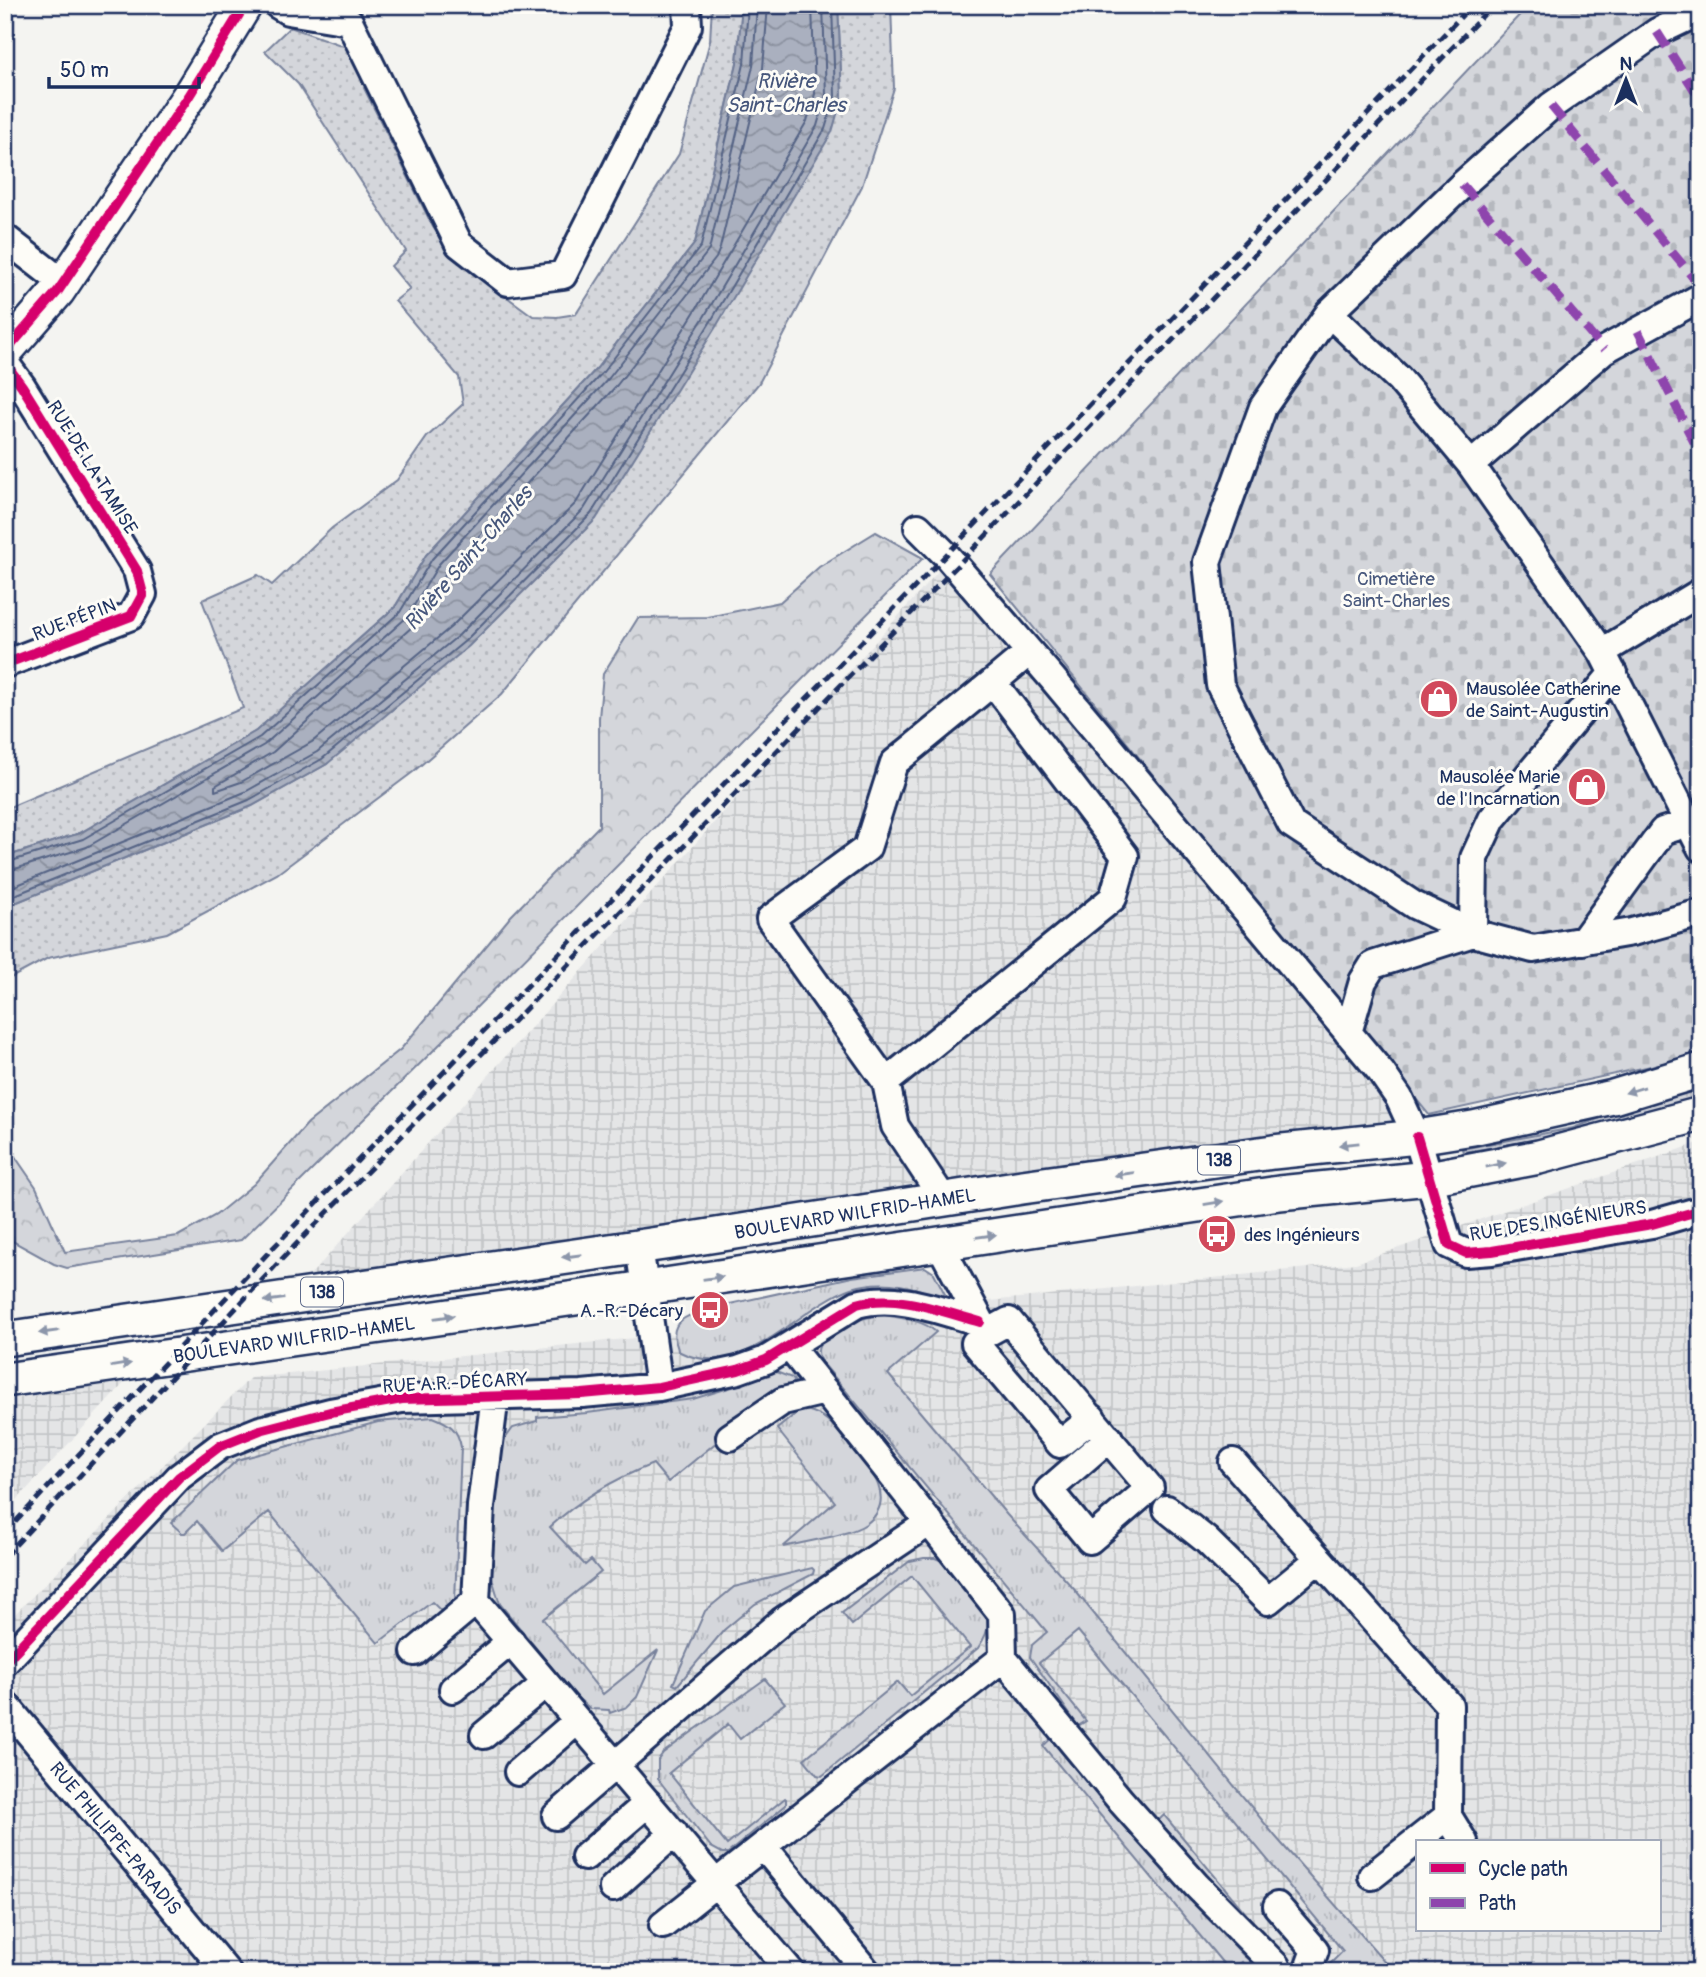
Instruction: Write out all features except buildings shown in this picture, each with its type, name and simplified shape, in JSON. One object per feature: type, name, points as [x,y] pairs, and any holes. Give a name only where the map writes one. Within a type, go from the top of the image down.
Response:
[{"type":"main road","points":[[5,352],[63,283],[189,96],[245,5]]},
{"type":"main road","name":"BOULEVARD WILFRID-HAMEL","points":[[5,1339],[1273,1152],[1473,1128],[1612,1097],[1701,1070]]},
{"type":"main road","name":"BOULEVARD WILFRID-HAMEL","points":[[5,1380],[1279,1193],[1429,1178],[1539,1157],[1701,1114]]},
{"type":"street","points":[[278,5],[288,11],[354,13],[459,244],[508,282],[562,275],[688,26],[687,5]]},
{"type":"street","points":[[1701,11],[1657,32],[1551,106],[1462,184],[1329,313],[1263,407],[1208,562],[1220,685],[1291,824],[1414,905],[1473,933],[1533,949],[1632,932],[1701,913]]},
{"type":"street","points":[[5,238],[63,283]]},
{"type":"street","points":[[1471,465],[1604,350],[1701,297]]},
{"type":"street","points":[[1329,313],[1399,379],[1471,465],[1607,663],[1701,848]]},
{"type":"street","name":"RUE DE LA TAMISE","points":[[5,363],[137,571],[143,594]]},
{"type":"street","name":"RUE DES INGÉNIEURS","points":[[918,527],[946,555],[1052,678],[1399,1098],[1417,1136],[1449,1245],[1466,1253],[1492,1251],[1652,1224],[1701,1210]]},
{"type":"street","points":[[1473,933],[1474,858],[1492,819],[1607,663],[1701,592]]},
{"type":"street","name":"RUE PÉPIN","points":[[5,664],[131,616],[143,594]]},
{"type":"street","points":[[944,1200],[895,1126],[886,1082],[770,919],[867,848],[894,763],[1028,652]]},
{"type":"street","points":[[886,1082],[1113,898],[1125,856],[993,682]]},
{"type":"street","points":[[1583,940],[1663,831],[1688,823]]},
{"type":"street","points":[[1348,1033],[1363,981],[1373,965],[1473,933]]},
{"type":"street","points":[[939,1243],[984,1327]]},
{"type":"street","points":[[639,1246],[659,1387]]},
{"type":"street","name":"RUE A.R.-DÉCARY","points":[[5,1662],[179,1477],[220,1446],[260,1430],[330,1412],[390,1401],[582,1394],[659,1387],[738,1370],[766,1360],[857,1304],[872,1300],[904,1301],[984,1327]]},
{"type":"street","points":[[1092,1418],[1060,1444],[975,1343],[984,1327],[1009,1321],[1092,1418],[1109,1438],[1157,1497],[1206,1540],[1268,1601],[1319,1559]]},
{"type":"street","points":[[789,1346],[1002,1614],[1003,1658],[1121,1801],[1196,1885],[1278,1970]]},
{"type":"street","points":[[730,1437],[783,1401],[825,1391]]},
{"type":"street","points":[[495,1396],[481,1506],[477,1601],[791,1972]]},
{"type":"street","points":[[1109,1438],[1049,1490],[1090,1540],[1157,1497]]},
{"type":"street","points":[[1233,1462],[1449,1705],[1448,1816],[1463,1840]]},
{"type":"street","points":[[556,1816],[782,1621],[930,1522]]},
{"type":"street","points":[[415,1652],[477,1601]]},
{"type":"street","points":[[453,1689],[511,1641]]},
{"type":"street","points":[[663,1925],[1003,1658]]},
{"type":"street","points":[[484,1735],[545,1684]]},
{"type":"street","name":"RUE PHILIPPE-PARADIS","points":[[5,1704],[227,1972]]},
{"type":"street","points":[[518,1772],[577,1721]]},
{"type":"street","points":[[585,1857],[648,1803]]},
{"type":"street","points":[[1418,1840],[1448,1816]]},
{"type":"street","points":[[613,1888],[674,1833]]},
{"type":"street","points":[[1372,1876],[1416,1841]]},
{"type":"street","points":[[763,1846],[867,1972]]},
{"type":"street","points":[[1277,1906],[1315,1950],[1307,1972]]},
{"type":"shaded area","points":[[943,566],[1052,678],[1417,1137],[283,1298],[315,1270]]},
{"type":"shaded area","points":[[1701,1142],[1701,1972],[5,1972],[5,1624],[250,1378],[1356,1263]]},
{"type":"shaded area","points":[[126,1381],[5,1513],[5,1400]]},
{"type":"green space","points":[[712,5],[742,5],[737,63],[695,243],[597,368],[426,555],[395,607],[256,731],[80,833],[5,857],[5,809],[243,708],[202,600],[258,575],[272,585],[332,528],[397,480],[427,437],[463,404],[459,377],[395,301],[410,289],[391,266],[406,251],[298,84],[265,51],[290,27],[355,50],[376,78],[364,88],[433,227],[444,243],[467,268],[533,316],[557,317],[576,314],[679,154],[710,41]]},
{"type":"green space","points":[[838,5],[891,5],[894,88],[862,186],[759,383],[502,694],[413,772],[277,874],[167,933],[48,958],[5,981],[5,907],[252,806],[327,764],[842,97]]},
{"type":"green space","name":"Cimetière Saint-Charles","points":[[1529,5],[1701,5],[1701,1055],[1429,1115],[990,574]]},
{"type":"green space","points":[[876,532],[923,558],[438,1046],[241,1240],[67,1268],[54,1264],[5,1237],[5,1142],[36,1187],[65,1252],[178,1236],[216,1215],[254,1184],[308,1123],[401,1049],[511,916],[599,826],[599,718],[603,674],[638,618],[708,617],[780,602],[819,567]]},
{"type":"green space","points":[[1701,1082],[1701,1098],[1553,1136],[1463,1152],[1462,1149],[1573,1128]]},
{"type":"green space","points":[[925,1267],[934,1273],[945,1299],[904,1286],[860,1286],[831,1298],[747,1351],[725,1358],[702,1359],[678,1351],[674,1333],[676,1327],[684,1318],[695,1313],[852,1277]]},
{"type":"green space","points":[[884,1315],[918,1322],[936,1332],[888,1374],[1007,1515],[1073,1588],[1275,1836],[1394,1972],[1333,1972],[1328,1966],[1343,1951],[1078,1631],[1039,1663],[1086,1721],[1078,1726],[1030,1657],[1032,1645],[1047,1632],[820,1360],[818,1350],[829,1334],[852,1322]]},
{"type":"green space","points":[[776,1372],[792,1378],[798,1387],[757,1409],[668,1482],[653,1464],[598,1490],[550,1527],[585,1565],[591,1560],[601,1572],[543,1619],[603,1694],[658,1650],[637,1697],[627,1707],[610,1713],[609,1710],[591,1709],[575,1696],[500,1604],[491,1575],[499,1447],[513,1428],[537,1421],[537,1417],[693,1399],[745,1383],[765,1373]]},
{"type":"green space","points":[[806,1410],[820,1415],[832,1424],[866,1464],[878,1484],[880,1505],[876,1515],[859,1528],[783,1547],[835,1502],[777,1429],[799,1411]]},
{"type":"green space","points":[[433,1417],[452,1428],[461,1447],[455,1601],[453,1606],[443,1613],[432,1602],[378,1643],[269,1512],[222,1551],[197,1521],[185,1533],[171,1523],[237,1460],[378,1422]]},
{"type":"green space","points":[[924,1558],[945,1562],[983,1605],[988,1620],[983,1640],[978,1648],[822,1776],[817,1775],[804,1759],[898,1682],[910,1696],[970,1647],[912,1576],[852,1625],[842,1613],[910,1561]]},
{"type":"green space","points":[[812,1568],[813,1574],[755,1604],[724,1630],[677,1686],[673,1684],[705,1611],[734,1587]]},
{"type":"green space","points":[[765,1679],[785,1703],[740,1739],[728,1724],[669,1773],[727,1845],[786,1799],[786,1805],[728,1853],[722,1853],[711,1847],[658,1779],[658,1760],[663,1753]]},
{"type":"green space","points":[[1054,1736],[1157,1862],[1255,1965],[1256,1972],[1250,1972],[1242,1962],[1229,1972],[1221,1972],[1226,1967],[1043,1746]]},
{"type":"green space","points":[[1164,1815],[1256,1925],[1252,1928],[1156,1823]]},
{"type":"water","name":"Rivière Saint-Charles","points":[[742,5],[838,5],[842,97],[832,132],[717,325],[596,519],[469,646],[327,764],[252,806],[5,907],[5,857],[80,833],[256,731],[395,607],[426,555],[597,368],[695,243],[737,63]]},
{"type":"railway","points":[[5,1533],[268,1253],[946,555],[1472,5]]},
{"type":"railway","points":[[5,1556],[279,1262],[956,567],[1493,5]]},
{"type":"marked path","points":[[1657,32],[1701,100]]},
{"type":"marked path","points":[[1551,106],[1701,287]]},
{"type":"marked path","points":[[1462,185],[1604,350]]},
{"type":"marked path","points":[[1638,331],[1701,456]]},
{"type":"cycle path","points":[[5,352],[58,291],[189,96],[245,5]]},
{"type":"cycle path","points":[[5,363],[137,571],[143,594],[131,616],[5,664]]},
{"type":"cycle path","points":[[1417,1137],[1449,1245],[1466,1253],[1652,1224],[1701,1210]]},
{"type":"cycle path","points":[[5,1662],[179,1477],[220,1446],[260,1430],[330,1412],[402,1399],[582,1394],[659,1387],[738,1370],[766,1360],[857,1304],[872,1301],[919,1305],[980,1322]]},
{"type":"place","name":"Mausolée Catherine de Saint-Augustin","points":[[1439,699]]},
{"type":"place","name":"Mausolée Marie de l'Incarnation","points":[[1587,787]]},
{"type":"place","name":"des Ingénieurs","points":[[1217,1234]]},
{"type":"place","name":"A.-R.-Décary","points":[[710,1310]]}]
